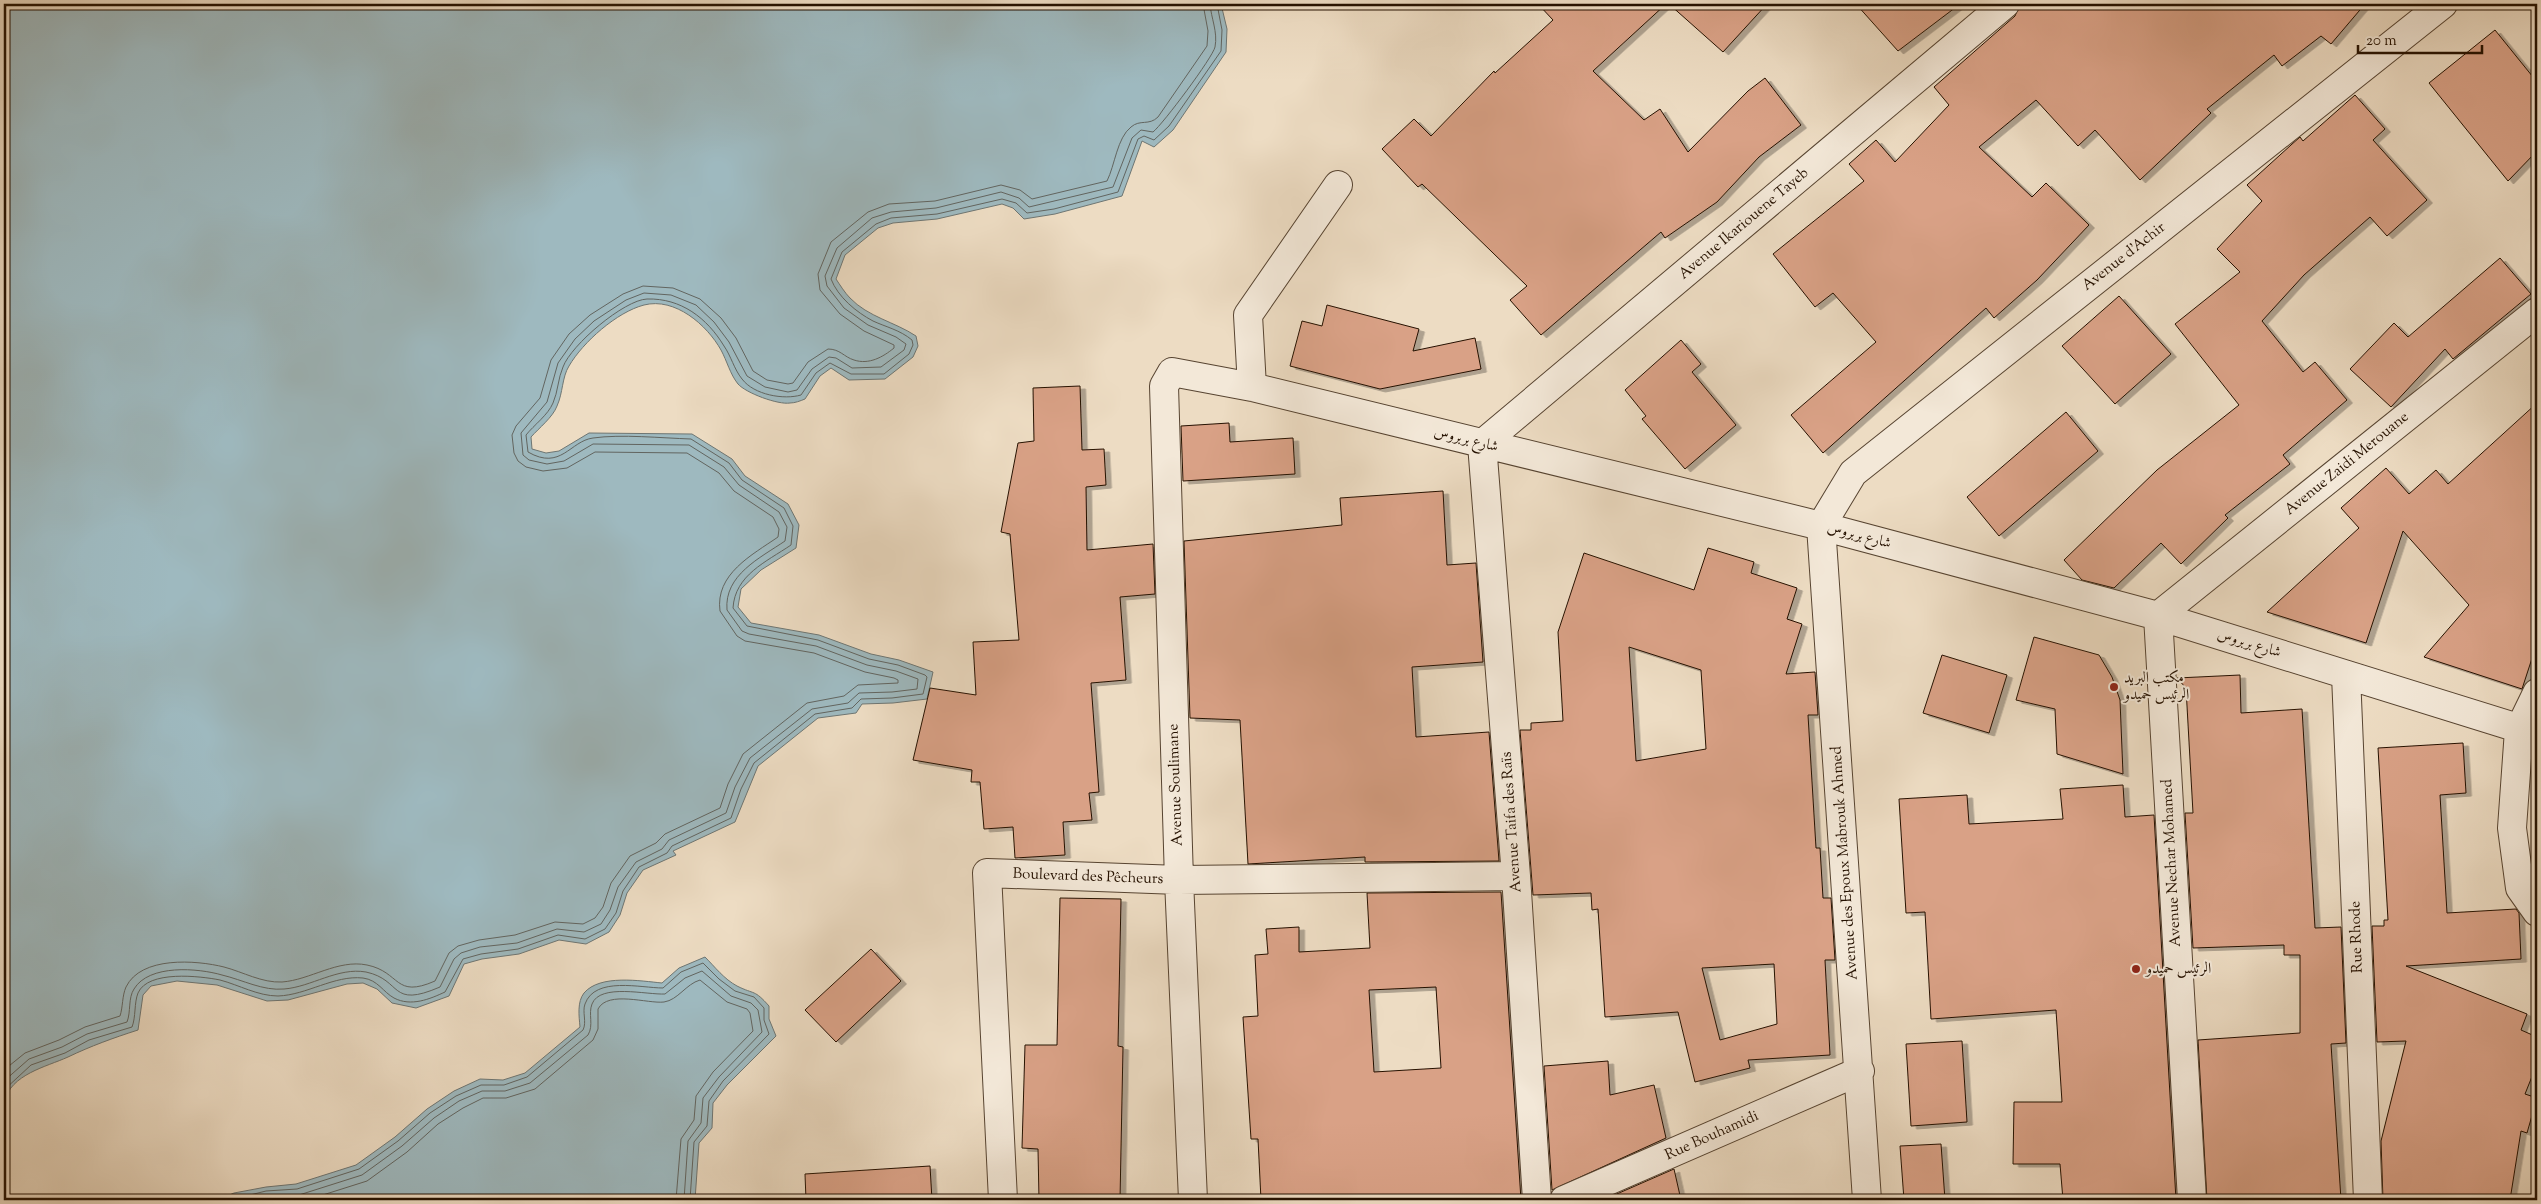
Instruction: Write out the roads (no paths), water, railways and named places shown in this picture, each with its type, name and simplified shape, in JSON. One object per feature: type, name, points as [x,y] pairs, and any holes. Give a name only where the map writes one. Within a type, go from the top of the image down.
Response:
[{"type":"street","name":"Avenue Ikariouene Tayeb","points":[[1482,444],[2006,4]]},
{"type":"street","name":"Avenue d'Achir","points":[[1821,526],[1853,472],[2443,4]]},
{"type":"street","points":[[1252,386],[1248,315],[1338,185]]},
{"type":"street","name":"Avenue Zaidi Merouane","points":[[2158,616],[2537,312]]},
{"type":"street","name":"شارع بربروس","points":[[1172,372],[1252,386],[1821,526],[2158,616],[2528,732]]},
{"type":"street","name":"Avenue Soulimane","points":[[1172,372],[1164,386],[1179,880],[1193,1200]]},
{"type":"street","name":"Avenue Taifa des Raïs","points":[[1482,444],[1516,876],[1537,1200]]},
{"type":"street","name":"Avenue des Epoux Mabrouk Ahmed","points":[[1821,526],[1868,1200]]},
{"type":"street","name":"Avenue Nechar Mohamed","points":[[2158,616],[2192,1200]]},
{"type":"street","name":"Rue Rhode","points":[[2346,675],[2368,1200]]},
{"type":"street","points":[[2537,693],[2528,732],[2512,828],[2520,888],[2537,912]]},
{"type":"street","name":"Boulevard des Pêcheurs","points":[[1003,1200],[987,873],[1179,880],[1516,876]]},
{"type":"street","name":"Rue Bouhamidi","points":[[1564,1200],[1860,1071]]},
{"type":"water","points":[[4,4],[1221,4],[1227,29],[1226,52],[1173,130],[1154,147],[1142,141],[1122,196],[1055,214],[1024,219],[1013,208],[1002,204],[937,219],[893,223],[878,228],[845,255],[836,279],[848,296],[857,305],[873,315],[916,336],[918,346],[913,357],[885,379],[849,380],[831,368],[820,376],[805,399],[790,403],[770,400],[748,391],[738,384],[715,341],[689,315],[667,305],[644,305],[612,321],[583,347],[567,370],[555,410],[531,437],[532,449],[546,453],[559,451],[589,433],[692,434],[732,459],[745,476],[788,504],[799,525],[796,548],[761,570],[741,589],[738,607],[751,623],[819,635],[871,654],[899,660],[933,672],[927,699],[862,704],[856,713],[818,718],[758,766],[735,822],[673,851],[676,855],[643,870],[627,893],[620,915],[609,932],[586,944],[559,940],[519,954],[482,959],[464,964],[449,996],[416,1008],[392,1003],[377,989],[363,983],[347,984],[288,1000],[267,1001],[217,985],[177,981],[151,986],[143,995],[138,1030],[111,1039],[30,1073],[14,1085],[8,1092],[4,1102]]},
{"type":"water","points":[[705,957],[728,980],[757,995],[769,1006],[769,1019],[776,1036],[727,1085],[713,1103],[712,1128],[699,1143],[695,1200],[218,1200],[234,1193],[296,1184],[356,1165],[395,1137],[427,1109],[454,1091],[480,1079],[503,1080],[525,1073],[580,1027],[580,1001],[584,993],[591,987],[600,983],[621,980],[662,983],[679,968]]},
{"type":"place","name":"مكتب البريد الرئيس حميدو","points":[[2114,687]]},
{"type":"place","name":"الرئيس حميدو","points":[[2136,969]]}]
